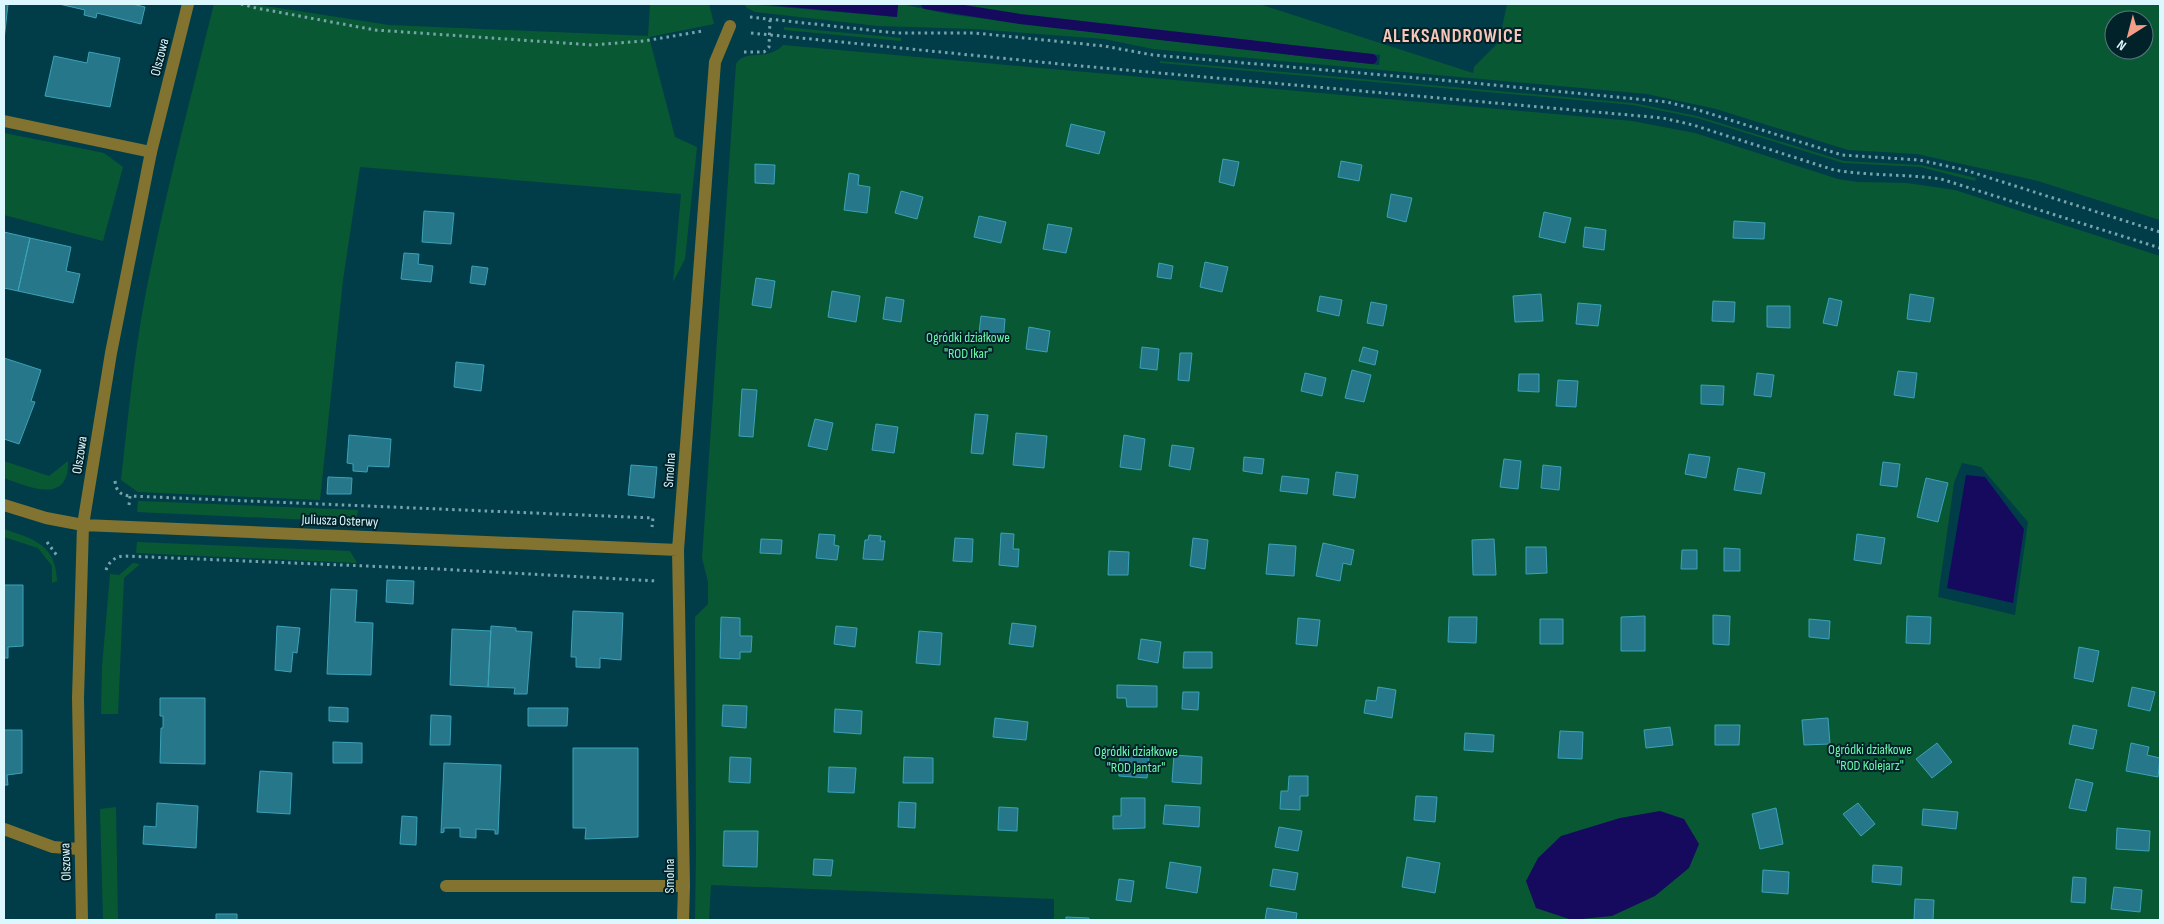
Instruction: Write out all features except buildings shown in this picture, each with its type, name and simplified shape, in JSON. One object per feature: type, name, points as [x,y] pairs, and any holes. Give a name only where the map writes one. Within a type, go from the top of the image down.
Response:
[{"type":"street","name":"Olszowa","points":[[82,920],[79,849],[78,698],[84,525],[111,354],[151,152],[188,4]]},
{"type":"street","name":"Smolna","points":[[683,920],[678,550],[715,62],[730,26]]},
{"type":"street","points":[[4,121],[151,152]]},
{"type":"street","name":"Juliusza Osterwy","points":[[4,505],[46,518],[84,525],[678,550]]},
{"type":"street","points":[[4,829],[53,847],[79,849]]},
{"type":"street","points":[[446,886],[684,886]]},
{"type":"path","points":[[241,4],[375,30],[593,45],[644,41],[730,26],[738,32],[770,36],[1663,118],[1693,125],[1834,170],[1854,173],[1909,174],[1941,179],[2160,248]]},
{"type":"path","points":[[748,17],[896,34],[975,33],[1104,46],[1153,55],[1657,101],[1695,109],[1842,155],[1920,160],[1965,170],[2160,232]]},
{"type":"path","points":[[740,54],[764,52],[769,47],[770,20]]},
{"type":"path","points":[[105,574],[108,564],[115,558],[125,556],[506,572],[651,580],[663,584]]},
{"type":"green space","points":[[214,4],[252,4],[389,25],[648,36],[650,4],[709,4],[714,24],[649,37],[675,137],[697,147],[685,259],[673,282],[681,194],[360,167],[343,280],[320,500],[138,492],[121,480],[138,339],[161,220]]},
{"type":"green space","points":[[744,4],[897,17],[898,4],[901,4],[948,14],[1024,24],[1379,65],[1380,55],[1019,15],[949,4],[1259,4],[1473,73],[1474,67],[1499,42],[1507,4],[2160,4],[2160,220],[2038,181],[1917,154],[1848,150],[1716,109],[1647,94],[1153,49],[1104,39],[975,29],[878,26],[755,12]]},
{"type":"green space","points":[[784,27],[901,38],[901,41],[784,30]]},
{"type":"green space","points":[[783,45],[1632,121],[1695,133],[1838,179],[1858,182],[1907,183],[1955,190],[2160,256],[2160,920],[1054,920],[1054,899],[711,885],[709,920],[695,920],[695,617],[708,604],[708,582],[702,558],[736,64],[745,57],[771,53]],"holes":[[[1962,463],[1981,467],[2028,522],[2015,615],[1938,597],[1954,483]]]},
{"type":"green space","points":[[1160,61],[1633,103],[1697,116],[1844,161],[1921,165],[1976,178],[1975,181],[1920,167],[1843,163],[1697,118],[1633,105],[1160,63]]},
{"type":"green space","points":[[4,133],[104,153],[123,167],[103,241],[4,215]]},
{"type":"green space","points":[[4,461],[49,476],[68,461],[67,473],[61,484],[55,488],[47,490],[38,489],[4,478]]},
{"type":"green space","points":[[138,501],[358,510],[357,516],[353,519],[335,521],[137,512]]},
{"type":"green space","points":[[4,529],[34,540],[48,551],[56,569],[57,581],[52,583],[52,566],[38,548],[4,537]]},
{"type":"green space","points":[[137,542],[350,551],[357,563],[136,553]]},
{"type":"green space","points":[[133,563],[140,564],[124,578],[118,714],[101,714],[102,667],[110,574],[119,575]]},
{"type":"green space","points":[[116,807],[118,920],[103,920],[100,809]]},
{"type":"shaded area","points":[[759,4],[898,4],[897,17]]},
{"type":"shaded area","points":[[1966,475],[1985,477],[2024,529],[2013,603],[1947,588]]},
{"type":"shaded area","points":[[1660,811],[1684,819],[1699,844],[1689,868],[1655,896],[1612,916],[1572,920],[1536,908],[1526,881],[1538,858],[1561,836],[1620,818]]},
{"type":"waterway","points":[[926,4],[1020,19],[1372,59]]},
{"type":"district","name":"ALEKSANDROWICE","points":[[1453,35]]},
{"type":"park label","name":"Ogródki działkowe \"ROD Ikar\"","points":[[968,346]]},
{"type":"park label","name":"Ogródki działkowe \"ROD Kolejarz\"","points":[[1870,758]]},
{"type":"park label","name":"Ogródki działkowe \"ROD Jantar\"","points":[[1136,760]]}]
